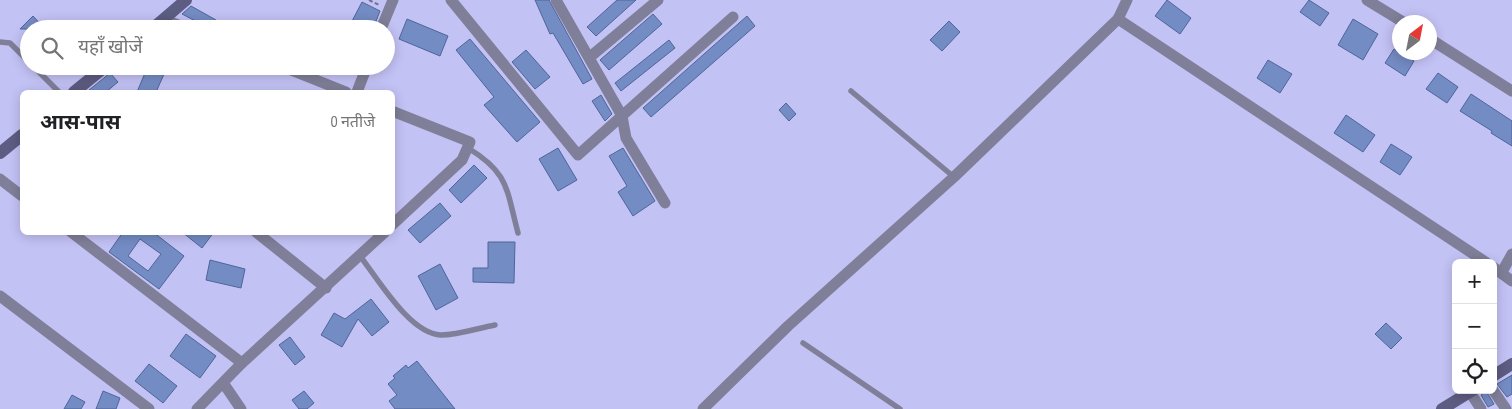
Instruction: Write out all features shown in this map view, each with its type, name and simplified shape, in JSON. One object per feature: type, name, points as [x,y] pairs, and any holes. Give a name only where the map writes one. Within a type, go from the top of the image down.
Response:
[{"type":"street","points":[[164,19],[186,0]]},
{"type":"street","points":[[384,20],[392,0]]},
{"type":"street","points":[[441,0],[451,0],[578,155],[733,17]]},
{"type":"street","points":[[556,0],[622,116],[626,138],[665,203]]},
{"type":"street","points":[[590,57],[658,0]]},
{"type":"street","points":[[703,409],[788,326],[954,177],[1118,19],[1126,0]]},
{"type":"street","points":[[1367,0],[1392,15]]},
{"type":"street","points":[[1118,19],[1481,259]]},
{"type":"street","points":[[1437,43],[1512,91]]},
{"type":"street","points":[[78,90],[96,75]]},
{"type":"street","points":[[304,75],[341,90]]},
{"type":"street","points":[[358,90],[364,75]]},
{"type":"street","points":[[395,112],[470,142],[462,160],[395,222]]},
{"type":"street","points":[[0,153],[20,137]]},
{"type":"street","points":[[0,179],[20,194]]},
{"type":"street","points":[[74,235],[242,363]]},
{"type":"street","points":[[260,235],[326,288]]},
{"type":"street","points":[[198,409],[224,384],[242,363],[382,235]]},
{"type":"street","points":[[1512,254],[1497,270],[1512,281]]},
{"type":"street","points":[[0,296],[148,409]]},
{"type":"street","points":[[1497,373],[1512,364]]},
{"type":"street","points":[[224,384],[241,409]]},
{"type":"street","points":[[1442,409],[1466,394]]},
{"type":"street","points":[[1473,394],[1481,409]]},
{"type":"street","points":[[1496,394],[1506,409]]},
{"type":"lane","points":[[0,42],[10,43],[20,53]]},
{"type":"lane","points":[[42,75],[57,90]]},
{"type":"lane","points":[[851,91],[954,177]]},
{"type":"lane","points":[[468,148],[489,161],[498,171],[505,184],[518,233]]},
{"type":"lane","points":[[360,256],[412,323],[426,332],[440,335],[451,334],[495,325]]},
{"type":"lane","points":[[803,343],[900,409]]},
{"type":"building","points":[[535,0],[549,0],[592,79],[583,84],[553,33],[550,34]]},
{"type":"building","points":[[617,0],[636,0],[596,36],[587,27]]},
{"type":"building","points":[[1167,0],[1191,18],[1180,34],[1155,16]]},
{"type":"building","points":[[1309,0],[1329,13],[1320,26],[1300,12]]},
{"type":"building","points":[[362,2],[380,11],[376,20],[353,20]]},
{"type":"building","points":[[191,6],[216,20],[194,20],[182,14]]},
{"type":"building","points":[[653,14],[662,24],[609,70],[600,60]]},
{"type":"building","points":[[747,16],[755,26],[651,117],[643,108]]},
{"type":"building","points":[[407,19],[448,36],[440,56],[399,39]]},
{"type":"building","points":[[1353,19],[1378,34],[1363,60],[1338,45]]},
{"type":"building","points":[[949,21],[960,32],[942,51],[930,40]]},
{"type":"building","points":[[470,39],[540,122],[517,142],[484,105],[494,97],[456,50]]},
{"type":"building","points":[[669,40],[675,48],[621,91],[615,83]]},
{"type":"building","points":[[526,50],[550,77],[535,89],[512,62]]},
{"type":"building","points":[[1392,52],[1392,60],[1414,61],[1405,76],[1385,63]]},
{"type":"building","points":[[1268,60],[1292,74],[1280,93],[1257,78]]},
{"type":"building","points":[[1438,73],[1458,87],[1447,103],[1426,89]]},
{"type":"building","points":[[108,75],[112,75],[118,82],[108,90],[89,90]]},
{"type":"building","points":[[144,75],[164,75],[157,90],[138,90]]},
{"type":"building","points":[[1471,94],[1512,121],[1512,146],[1460,111]]},
{"type":"building","points":[[601,95],[612,114],[605,121],[592,101]]},
{"type":"building","points":[[786,103],[796,114],[789,121],[779,110]]},
{"type":"building","points":[[1346,115],[1375,135],[1363,152],[1334,133]]},
{"type":"building","points":[[1391,144],[1412,157],[1400,175],[1380,162]]},
{"type":"building","points":[[558,148],[577,180],[558,191],[539,159]]},
{"type":"building","points":[[623,148],[655,201],[633,216],[618,192],[627,186],[609,156]]},
{"type":"building","points":[[474,165],[487,178],[461,203],[449,190]]},
{"type":"building","points":[[440,203],[451,216],[420,243],[408,230]]},
{"type":"building","points":[[121,235],[157,235],[184,256],[159,289],[109,252]],"holes":[[[140,239],[161,254],[148,271],[128,256]]]},
{"type":"building","points":[[186,235],[212,235],[202,248]]},
{"type":"building","points":[[488,242],[515,242],[514,283],[473,282],[473,268],[488,268]]},
{"type":"building","points":[[210,260],[245,269],[241,288],[206,280]]},
{"type":"building","points":[[440,264],[458,298],[436,310],[418,276]]},
{"type":"building","points":[[371,299],[389,322],[372,336],[358,319],[342,347],[321,335],[334,313],[345,319]]},
{"type":"building","points":[[1386,323],[1402,338],[1391,349],[1375,334]]},
{"type":"building","points":[[186,334],[216,356],[200,378],[170,356]]},
{"type":"building","points":[[290,337],[305,357],[295,365],[279,345]]},
{"type":"building","points":[[417,361],[455,409],[395,409],[389,401],[397,395],[388,384],[395,378],[393,376],[406,365],[408,368]]},
{"type":"building","points":[[149,364],[177,386],[163,403],[135,381]]},
{"type":"building","points":[[1512,375],[1512,394],[1507,397],[1497,384]]},
{"type":"building","points":[[103,391],[120,398],[116,409],[96,409]]},
{"type":"building","points":[[304,391],[314,403],[307,409],[299,409],[292,400]]},
{"type":"building","points":[[1488,394],[1494,404],[1488,407],[1481,395]]},
{"type":"building","points":[[72,395],[85,402],[81,409],[64,409]]}]
